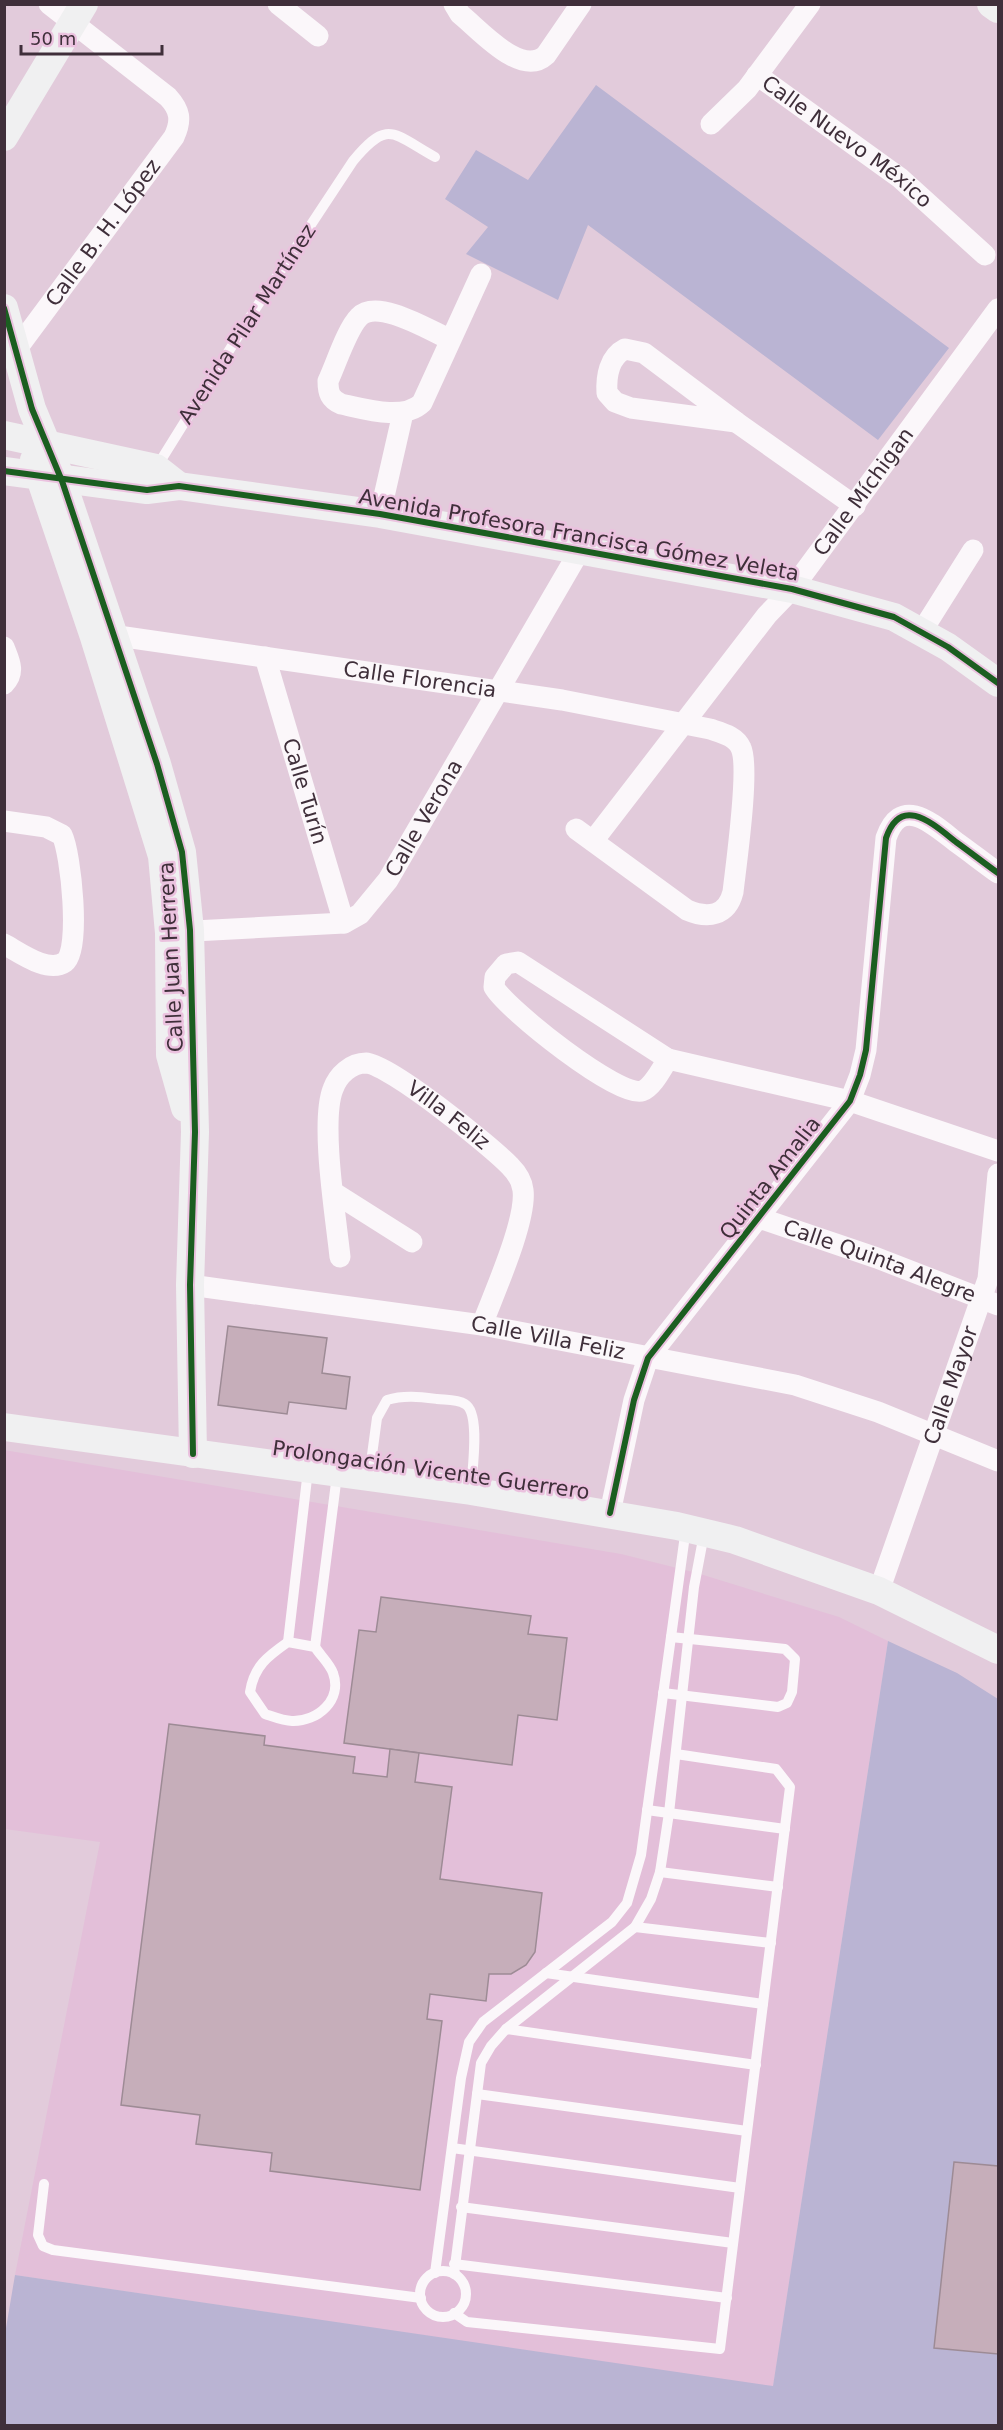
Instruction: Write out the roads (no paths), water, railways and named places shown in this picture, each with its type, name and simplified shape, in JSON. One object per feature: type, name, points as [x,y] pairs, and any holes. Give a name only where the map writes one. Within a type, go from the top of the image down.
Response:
[{"type":"street","points":[[4,137],[79,14],[49,4]]},
{"type":"street","points":[[278,4],[318,36]]},
{"type":"street","points":[[453,4],[460,14],[514,58],[531,63],[539,62],[546,55],[581,4]]},
{"type":"street","points":[[757,75],[810,4]]},
{"type":"street","points":[[991,4],[999,9]]},
{"type":"street","name":"Calle B. H. López","points":[[16,350],[174,137],[180,121],[179,113],[168,97],[79,14]]},
{"type":"street","name":"Calle Nuevo México","points":[[711,124],[757,75],[900,178],[985,255]]},
{"type":"street","points":[[449,339],[378,309],[367,311],[357,318],[328,381],[328,391],[333,400],[341,404],[404,413],[415,410],[422,403],[449,339],[481,274]]},
{"type":"street","name":"Calle Juan Herrera","points":[[4,308],[32,409],[26,440],[50,479],[103,636],[177,830],[186,875],[180,931],[195,1132],[190,1285],[193,1454]]},
{"type":"street","name":"Calle Míchigan","points":[[741,746],[744,756],[744,780],[733,892],[727,908],[704,915],[687,910],[584,835],[683,724],[767,615],[792,589],[999,309]]},
{"type":"street","points":[[736,422],[631,408],[615,402],[606,393],[607,379],[613,359],[625,349],[644,353],[736,422],[855,506]]},
{"type":"street","points":[[380,514],[404,413]]},
{"type":"street","name":"Avenida Profesora Francisca Gómez Veleta","points":[[26,440],[179,486],[380,514],[792,589],[894,617],[922,631],[999,683]]},
{"type":"street","points":[[4,471],[50,479],[152,479]]},
{"type":"street","name":"Calle Verona","points":[[344,923],[360,914],[388,880],[580,550]]},
{"type":"street","points":[[922,631],[973,550]]},
{"type":"street","name":"Calle Florencia","points":[[103,636],[562,700],[725,734],[741,746]]},
{"type":"street","points":[[4,647],[12,669],[7,681]]},
{"type":"street","name":"Calle Turín","points":[[265,657],[344,923]]},
{"type":"street","name":"Quinta Amalia","points":[[610,1512],[634,1400],[648,1358],[850,1101],[860,1076],[866,1050],[886,838],[895,819],[906,815],[928,820],[999,873]]},
{"type":"street","points":[[4,820],[46,827],[62,836],[69,854],[73,932],[71,949],[65,962],[55,966],[45,964],[4,944]]},
{"type":"street","points":[[180,931],[344,923]]},
{"type":"street","points":[[668,1059],[644,1090],[635,1092],[621,1088],[547,1037],[501,997],[494,987],[495,977],[506,964],[523,964],[668,1059],[850,1101],[999,1151]]},
{"type":"street","name":"Villa Feliz","points":[[340,1257],[333,1192],[329,1101],[340,1077],[352,1065],[366,1063],[388,1070],[509,1166],[523,1187],[523,1198],[512,1240],[482,1324]]},
{"type":"street","name":"Calle Mayor","points":[[879,1591],[935,1434],[990,1301],[999,1174]]},
{"type":"street","points":[[333,1192],[412,1242]]},
{"type":"street","name":"Calle Quinta Alegre","points":[[759,1218],[990,1301]]},
{"type":"street","name":"Calle Villa Feliz","points":[[190,1285],[482,1324],[795,1385],[935,1434],[999,1461]]},
{"type":"street","name":"Prolongación Vicente Guerrero","points":[[4,1427],[471,1491],[610,1512],[695,1530],[789,1558],[879,1591],[999,1650]]},
{"type":"lane","name":"Avenida Pilar Martínez","points":[[152,479],[250,317],[352,161],[379,134],[398,136],[435,157]]},
{"type":"lane","points":[[369,1478],[377,1418],[387,1400],[398,1397],[456,1401],[466,1404],[472,1412],[475,1424],[471,1491]]},
{"type":"lane","points":[[288,1642],[308,1470]]},
{"type":"lane","points":[[315,1647],[288,1642],[263,1660],[253,1675],[250,1692],[265,1714],[291,1722],[310,1718],[323,1712],[332,1701],[333,1673],[315,1647],[337,1473]]},
{"type":"lane","points":[[435,2273],[461,2078],[469,2042],[483,2022],[612,1922],[627,1903],[635,1883],[671,1637],[695,1530]]},
{"type":"lane","points":[[695,1530],[689,1638],[669,1813],[660,1872],[651,1899],[635,1927],[506,2029],[491,2046],[481,2063],[454,2269],[466,2295],[464,2302],[454,2313],[447,2316],[432,2314],[426,2309],[421,2298],[423,2282],[435,2273],[454,2269],[727,2298]]},
{"type":"lane","points":[[663,1693],[778,1707],[787,1703],[792,1692],[795,1659],[785,1649],[671,1637]]},
{"type":"lane","points":[[454,2313],[467,2322],[720,2349],[790,1787],[776,1769],[676,1754]]},
{"type":"lane","points":[[647,1810],[785,1829]]},
{"type":"lane","points":[[660,1872],[778,1887]]},
{"type":"lane","points":[[635,1927],[771,1943]]},
{"type":"lane","points":[[546,1973],[763,2004]]},
{"type":"lane","points":[[506,2029],[756,2065]]},
{"type":"lane","points":[[477,2094],[747,2130]]},
{"type":"lane","points":[[452,2148],[740,2188]]},
{"type":"lane","points":[[44,2184],[38,2235],[43,2246],[53,2250],[421,2298]]},
{"type":"lane","points":[[461,2207],[734,2243]]}]
